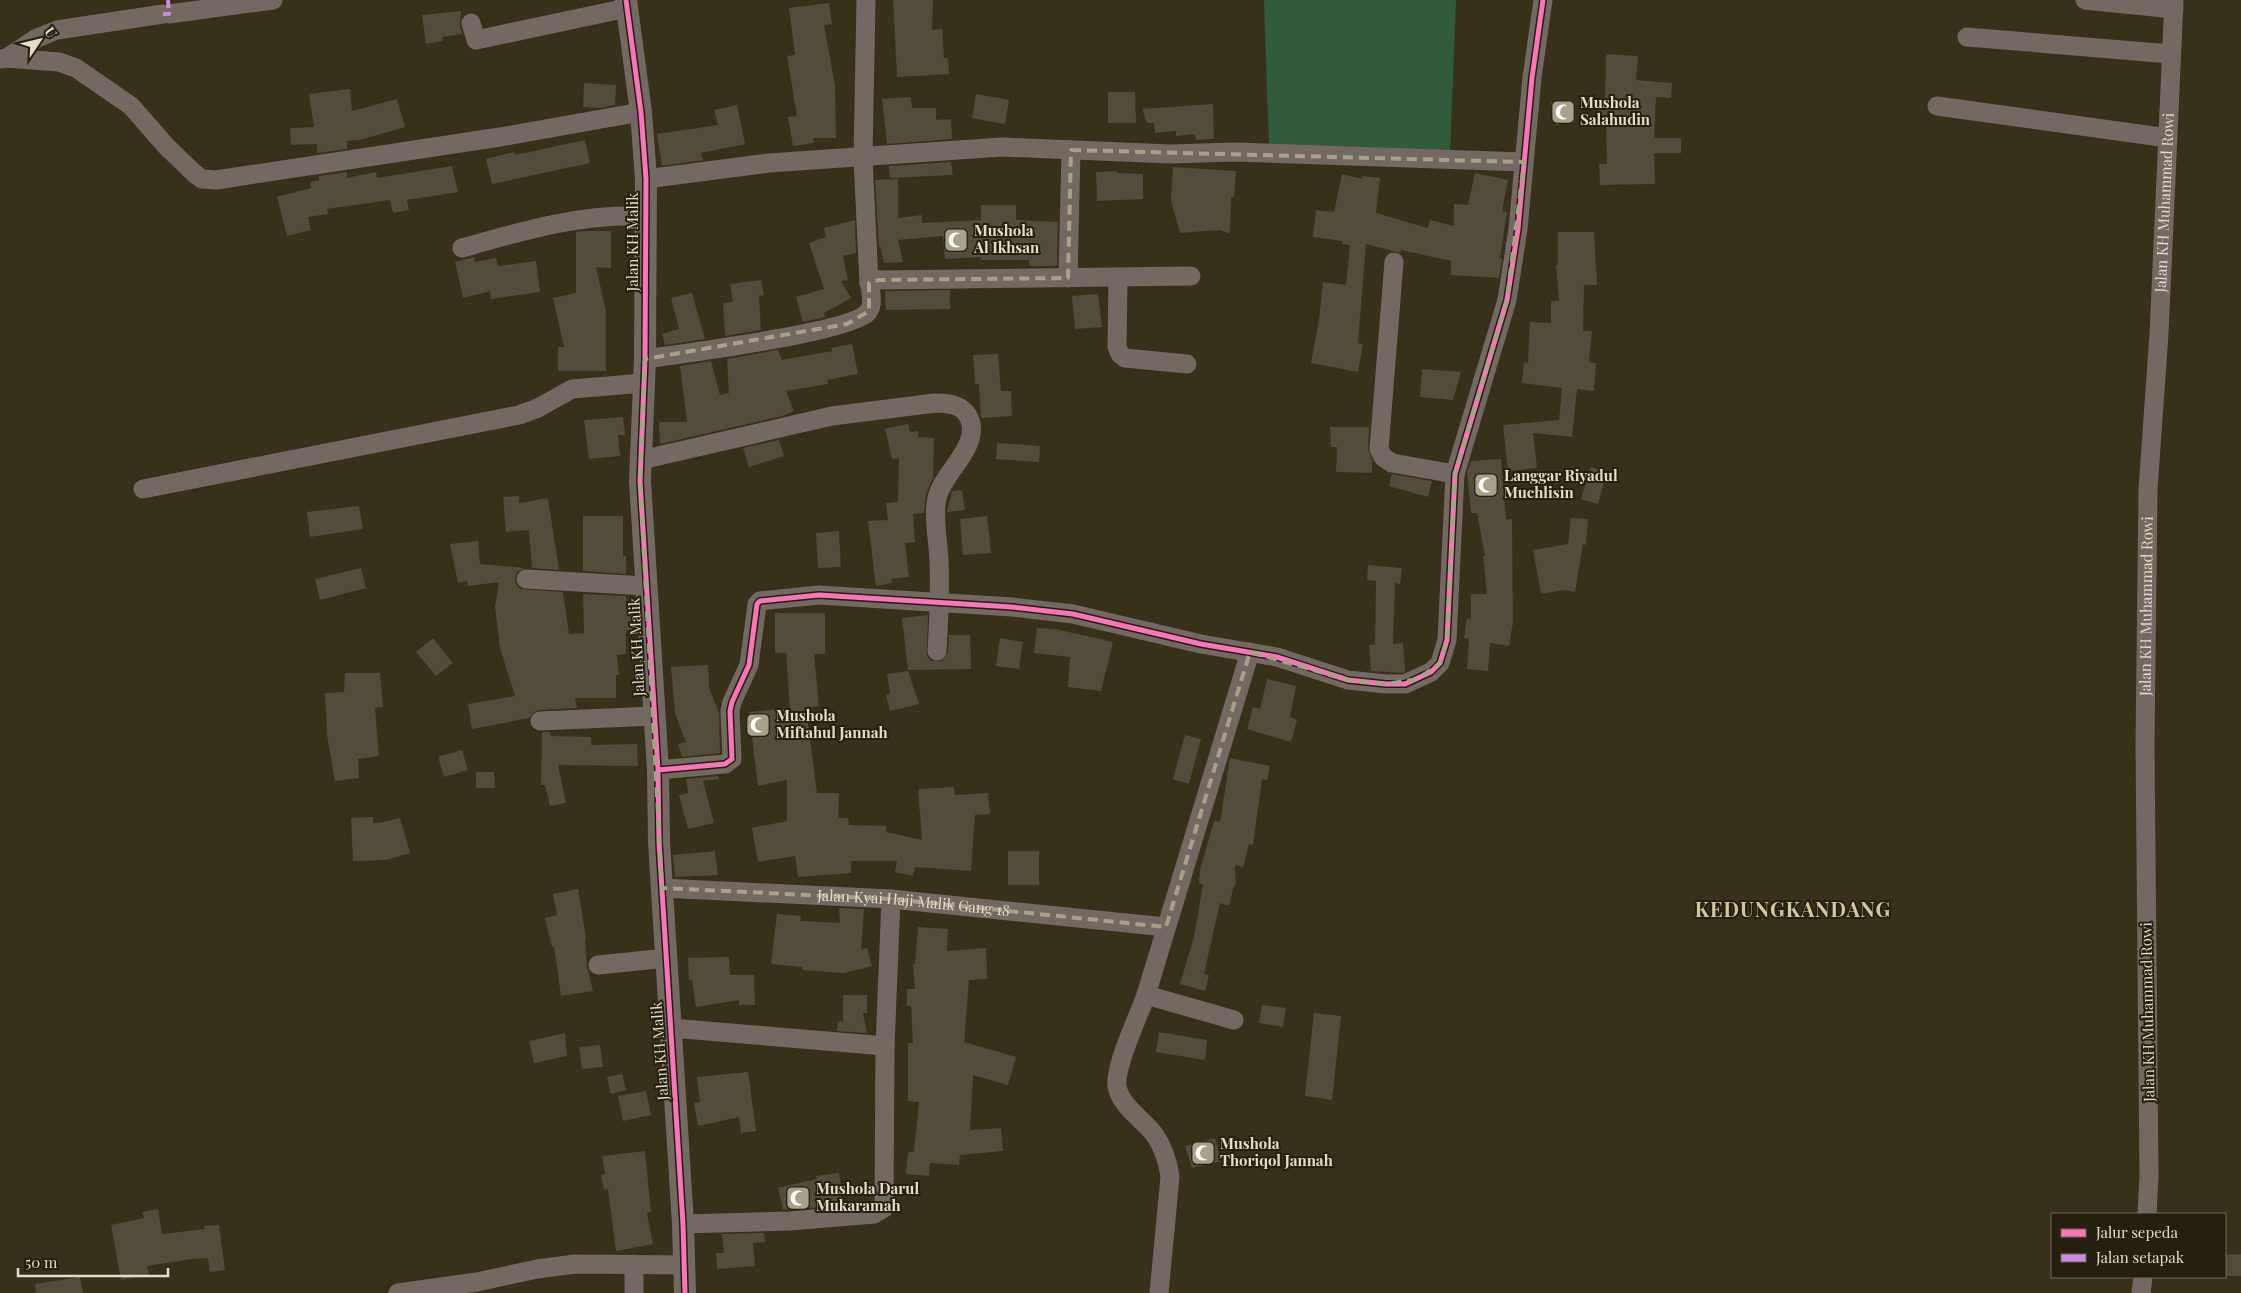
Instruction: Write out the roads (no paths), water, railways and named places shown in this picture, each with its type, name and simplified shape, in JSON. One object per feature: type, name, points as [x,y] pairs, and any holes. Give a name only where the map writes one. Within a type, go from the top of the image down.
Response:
[{"type":"street","points":[[4,58],[37,38],[57,30],[273,0]]},
{"type":"street","points":[[645,359],[812,332],[847,324],[863,317],[869,311],[871,302],[863,158],[866,0]]},
{"type":"street","points":[[658,770],[725,764],[732,759],[730,711],[732,702],[749,665],[758,602],[819,595],[1012,607],[1073,614],[1201,644],[1277,657],[1348,680],[1405,684],[1430,672],[1440,663],[1447,640],[1455,474],[1507,300],[1518,229],[1532,78],[1543,0]]},
{"type":"street","points":[[2085,0],[2174,4]]},
{"type":"street","points":[[472,23],[476,40],[626,4]]},
{"type":"street","name":"Jalan KH Malik","points":[[626,4],[641,112],[646,179],[645,359],[640,481],[653,716],[658,770],[662,888],[683,1224],[685,1293]]},
{"type":"street","name":"Jalan KH Muhammad Rowi","points":[[2147,1213],[2149,1176],[2145,745],[2148,489],[2159,334],[2174,4]]},
{"type":"street","points":[[1967,37],[2171,54]]},
{"type":"street","points":[[4,58],[59,62],[76,68],[131,106],[166,146],[202,180],[216,180],[460,143],[641,112]]},
{"type":"street","points":[[1938,106],[2168,138]]},
{"type":"street","points":[[646,179],[769,163],[1002,147],[1170,154],[1235,152],[1524,162]]},
{"type":"street","points":[[1068,278],[1071,150]]},
{"type":"street","points":[[462,248],[539,226],[622,215],[646,216]]},
{"type":"street","points":[[1394,262],[1379,449],[1383,457],[1392,463],[1455,474]]},
{"type":"street","points":[[869,283],[886,280],[1191,276]]},
{"type":"street","points":[[1118,278],[1117,347],[1120,354],[1125,358],[1187,364]]},
{"type":"street","points":[[143,489],[519,415],[538,408],[572,389],[644,383]]},
{"type":"street","points":[[641,460],[832,416],[935,403],[949,403],[960,407],[971,424],[970,438],[960,461],[943,480],[936,502],[941,603],[936,651]]},
{"type":"street","points":[[526,579],[646,586]]},
{"type":"street","points":[[1159,1293],[1170,1177],[1168,1160],[1154,1133],[1126,1105],[1117,1088],[1119,1068],[1146,995],[1250,652]]},
{"type":"street","points":[[540,722],[653,716]]},
{"type":"street","name":"Jalan Kyai Haji Malik Gang 18","points":[[662,888],[892,899],[1166,927]]},
{"type":"street","points":[[683,1224],[790,1221],[874,1214],[884,1208],[885,1046],[892,899]]},
{"type":"street","points":[[598,965],[666,958]]},
{"type":"street","points":[[1146,995],[1234,1020]]},
{"type":"street","points":[[671,1028],[885,1046]]},
{"type":"street","points":[[398,1293],[477,1282],[537,1269],[575,1264],[684,1265]]},
{"type":"street","points":[[634,1264],[634,1293]]},
{"type":"street","points":[[2141,1293],[2142,1278]]},
{"type":"place","name":"Mushola Salahudin","points":[[1563,112]]},
{"type":"place","name":"Mushola Al Ikhsan","points":[[956,240]]},
{"type":"place","name":"Langgar Riyadul Muchlisin","points":[[1486,485]]},
{"type":"place","name":"Mushola Miftahul Jannah","points":[[758,725]]},
{"type":"place","name":"Mushola Thoriqol Jannah","points":[[1203,1153]]},
{"type":"place","name":"Mushola Darul Mukaramah","points":[[798,1198]]},
{"type":"district","name":"KEDUNGKANDANG","points":[[1793,910]]}]
